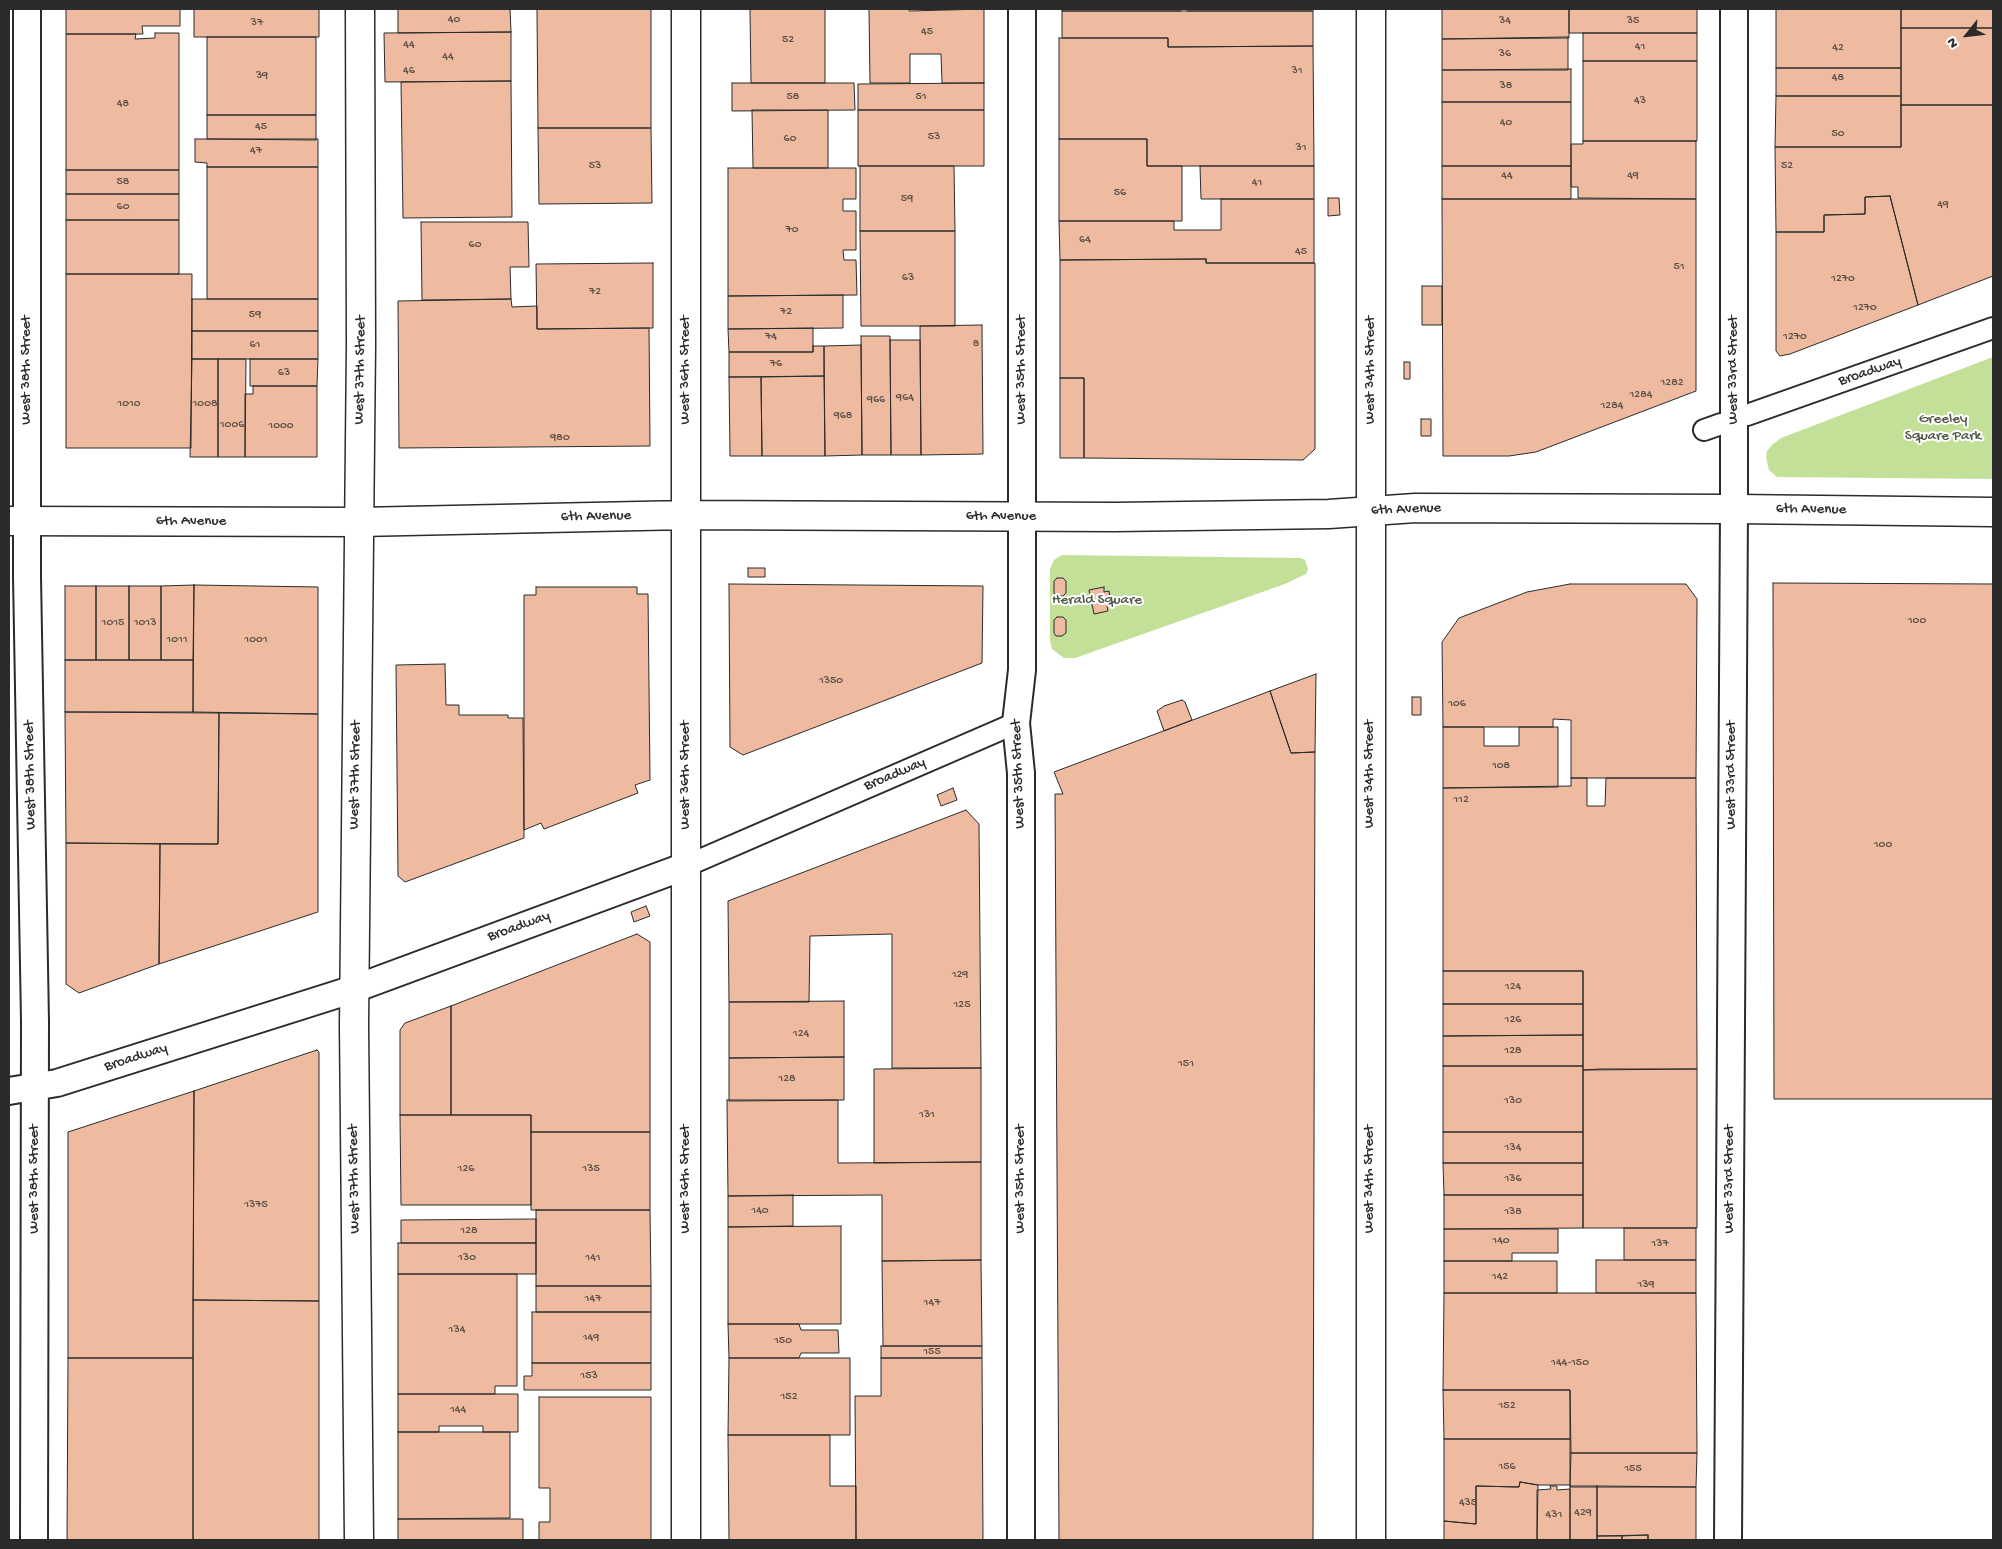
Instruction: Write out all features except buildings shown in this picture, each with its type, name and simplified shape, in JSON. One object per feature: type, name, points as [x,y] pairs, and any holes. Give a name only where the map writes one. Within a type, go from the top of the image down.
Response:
[{"type":"main road","name":"West 37th Street","points":[[359,1540],[354,989],[361,345],[360,9]]},
{"type":"main road","name":"West 36th Street","points":[[686,9],[686,1540]]},
{"type":"main road","name":"West 34th Street","points":[[1370,1540],[1371,9]]},
{"type":"main road","name":"6th Avenue","points":[[18,521],[358,522],[686,516],[1329,514],[1415,508],[1993,512]]},
{"type":"street","name":"West 38th Street","points":[[27,9],[18,521],[35,1087],[34,1540]]},
{"type":"street","name":"West 35th Street","points":[[1021,1540],[1022,773],[1016,723],[1022,670],[1022,9]]},
{"type":"street","name":"West 33rd Street","points":[[1728,1540],[1734,509],[1734,9]]},
{"type":"street","name":"Broadway","points":[[1747,415],[1993,328]]},
{"type":"street","name":"Broadway","points":[[9,1091],[57,1083],[354,989],[686,866],[1016,723]]},
{"type":"green space","name":"Greeley Square Park","points":[[1993,357],[1993,479],[1777,477],[1769,470],[1766,457],[1767,451],[1781,438]]},
{"type":"green space","name":"Herald Square","points":[[1062,555],[1301,558],[1305,560],[1308,569],[1306,574],[1285,584],[1075,658],[1064,658],[1052,649],[1050,641],[1050,569],[1054,560]]}]
